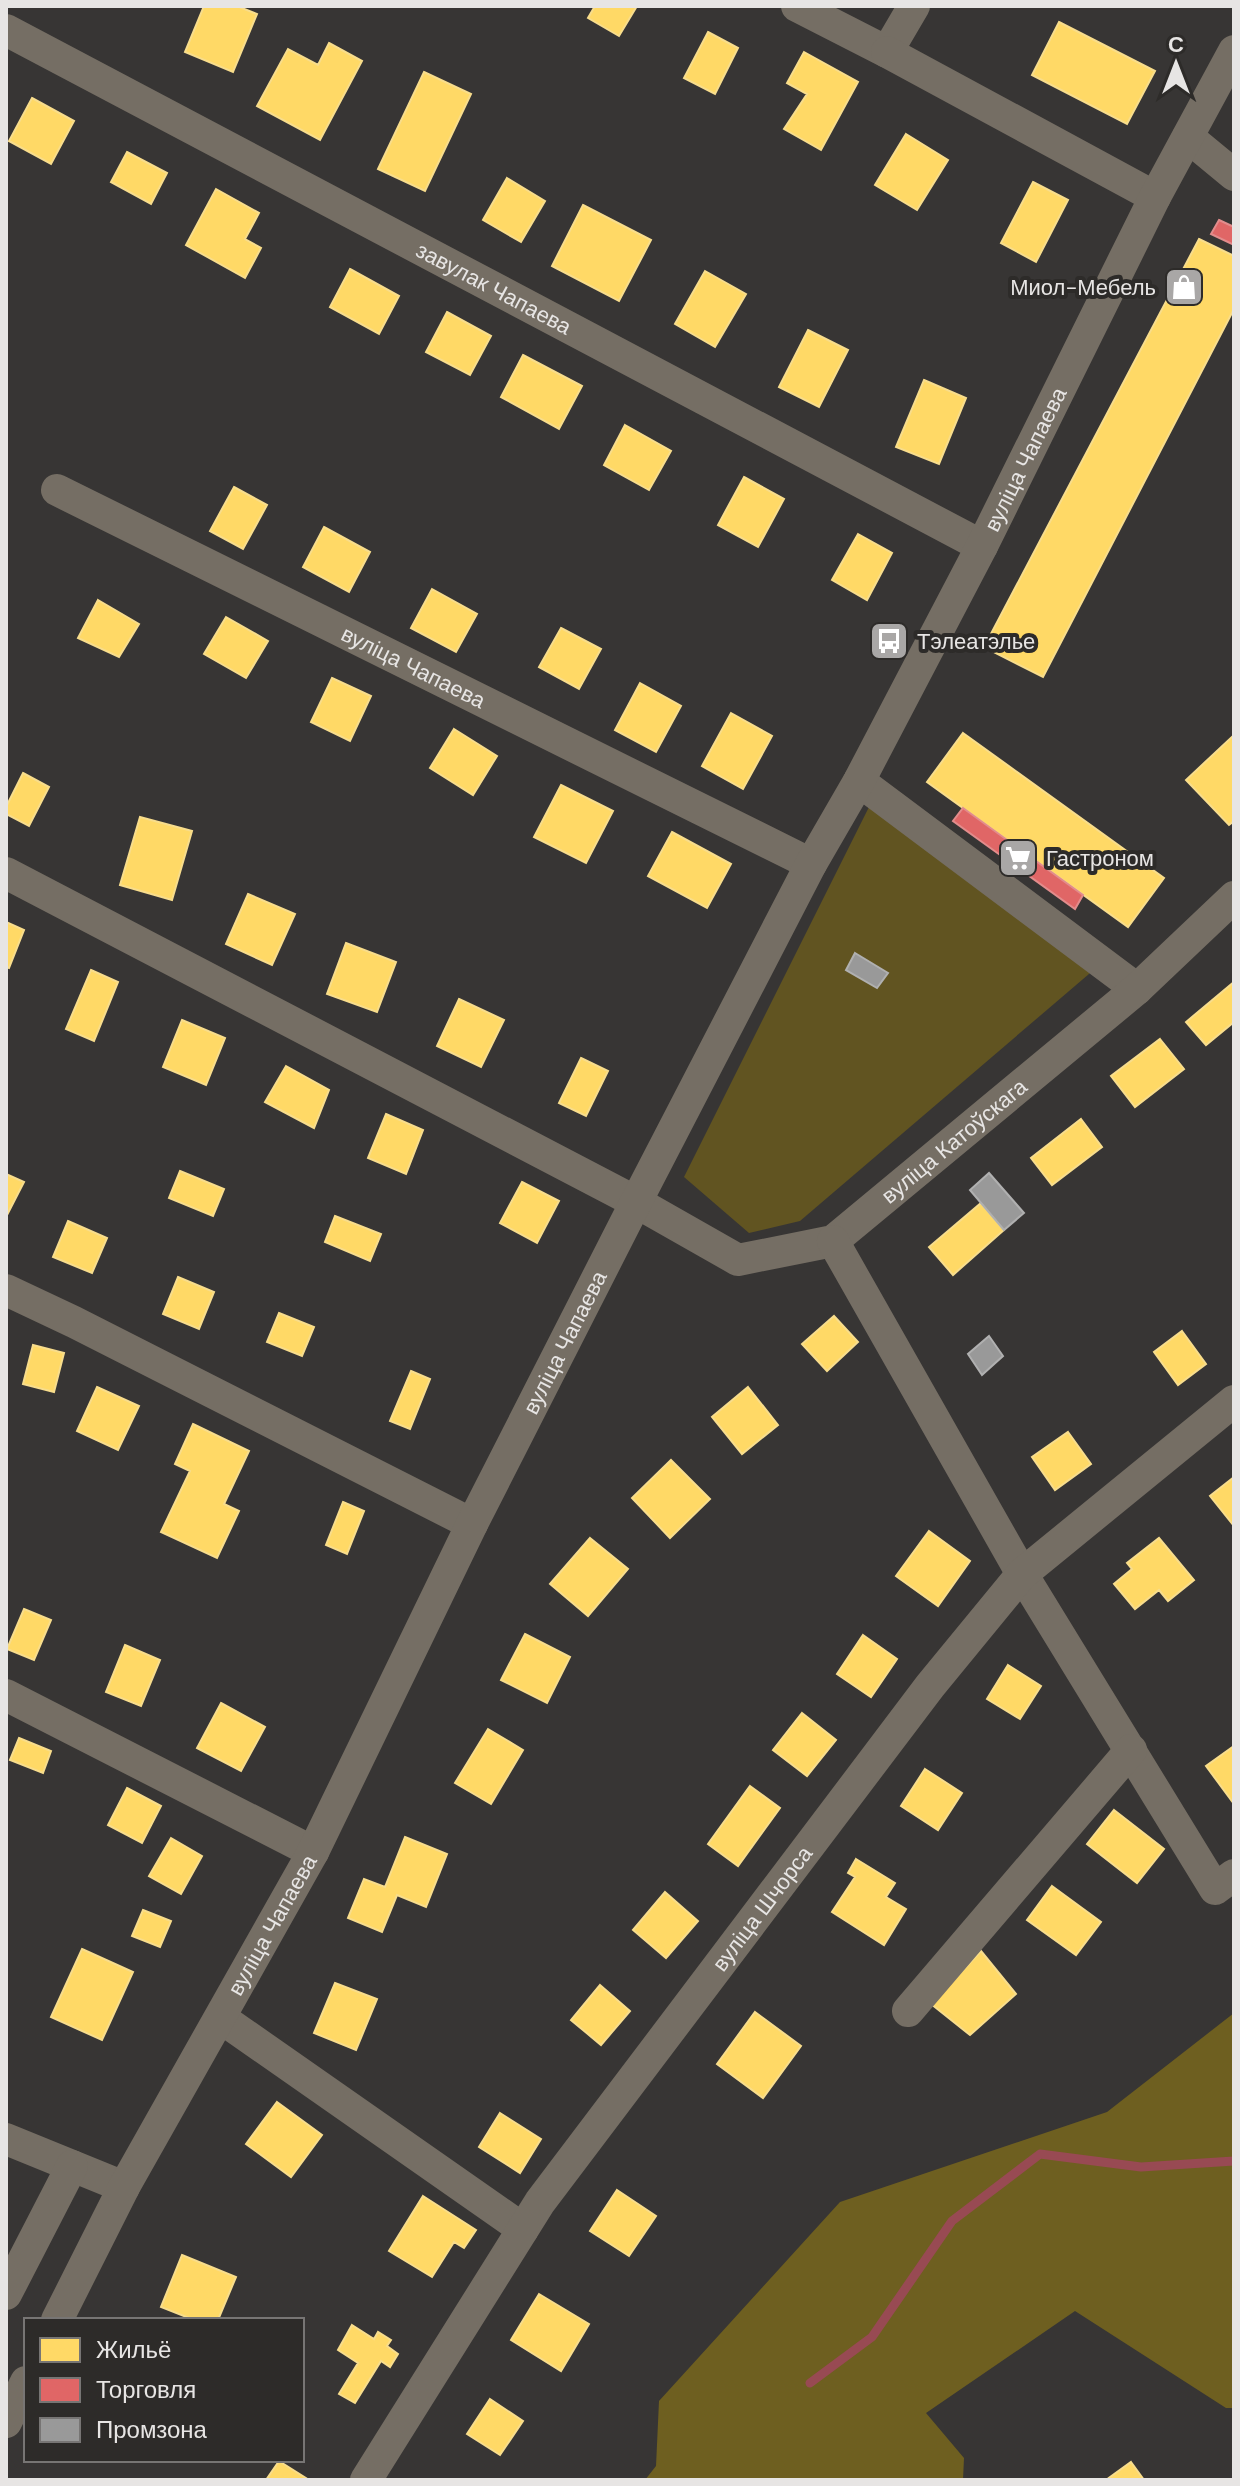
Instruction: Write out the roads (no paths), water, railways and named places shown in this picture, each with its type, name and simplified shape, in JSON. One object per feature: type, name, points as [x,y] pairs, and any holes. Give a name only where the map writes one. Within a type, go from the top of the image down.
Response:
[{"type":"street","points":[[797,6],[1155,197]]},
{"type":"street","points":[[887,52],[914,6]]},
{"type":"street","name":"завулак Чапаева","points":[[6,30],[982,546]]},
{"type":"street","name":"вуліца Чапаева","points":[[58,2318],[124,2187],[313,1852],[472,1524],[636,1202],[811,864],[859,781],[982,546],[1155,197],[1234,51]]},
{"type":"street","points":[[1188,137],[1234,175]]},
{"type":"street","name":"вуліца Чапаева","points":[[57,490],[811,864]]},
{"type":"street","points":[[859,781],[1137,989]]},
{"type":"street","points":[[6,873],[636,1202]]},
{"type":"street","name":"вуліца Катоўскага","points":[[636,1202],[738,1260],[833,1241],[1137,989],[1234,897]]},
{"type":"street","points":[[833,1241],[1022,1574],[1131,1750],[1225,1882]]},
{"type":"street","points":[[6,1290],[472,1524]]},
{"type":"street","name":"вуліца Шчорса","points":[[366,2480],[540,2202],[930,1686],[1022,1574],[1234,1401]]},
{"type":"street","points":[[6,1695],[313,1852]]},
{"type":"street","points":[[908,2011],[1131,1750]]},
{"type":"street","points":[[221,2018],[523,2229]]},
{"type":"street","points":[[6,2139],[124,2187]]},
{"type":"street","points":[[6,2294],[72,2166]]},
{"type":"street","points":[[6,2422],[24,2386]]},
{"type":"waterway","points":[[810,2383],[872,2337],[952,2221],[1040,2154],[1141,2167],[1234,2161]]},
{"type":"place","name":"Миол-Мебель","points":[[1184,287]]},
{"type":"place","name":"Тэлеатэлье","points":[[889,641]]},
{"type":"place","name":"Гастроном","points":[[1018,858]]}]
